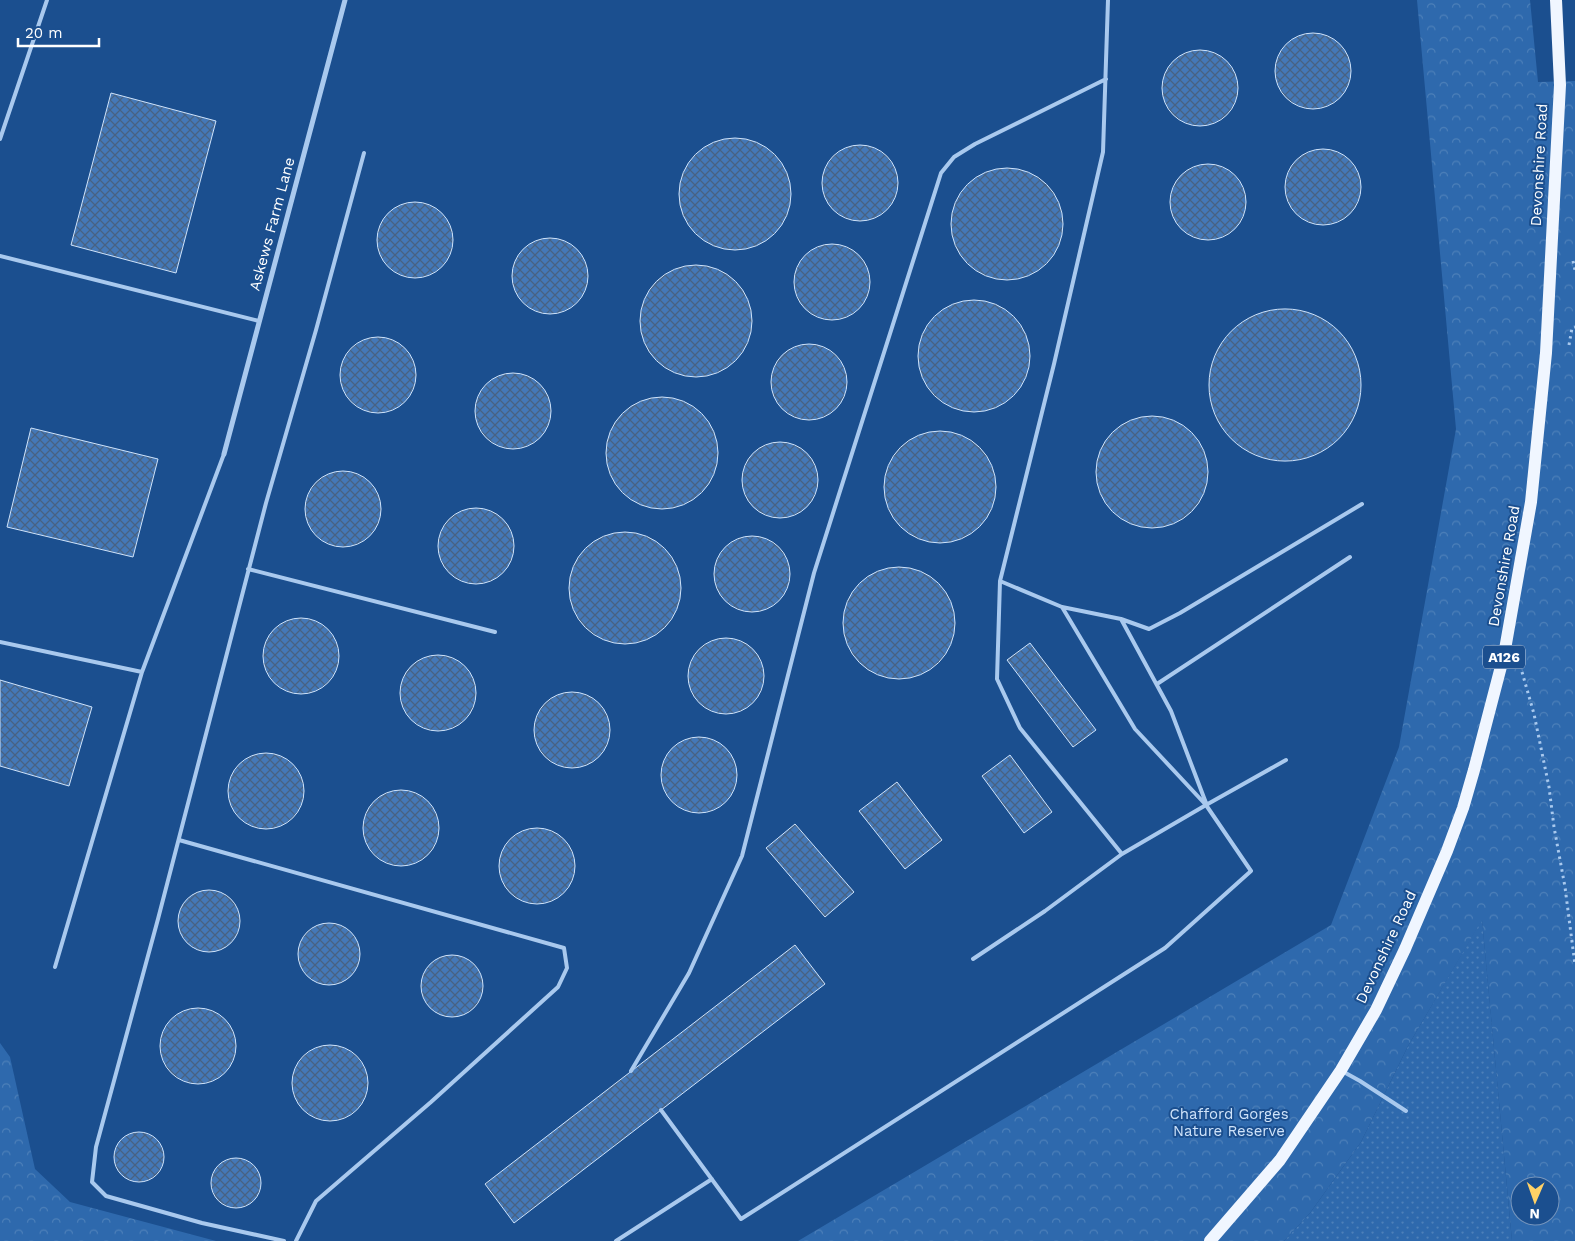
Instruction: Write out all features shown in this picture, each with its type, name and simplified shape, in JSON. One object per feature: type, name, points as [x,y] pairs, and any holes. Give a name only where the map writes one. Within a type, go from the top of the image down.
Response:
[{"type":"main road","name":"Devonshire Road","points":[[1210,1241],[1280,1160],[1341,1070],[1376,1010],[1405,950],[1447,851],[1463,808],[1474,770],[1504,656],[1531,502],[1546,353],[1560,85],[1556,0]]},
{"type":"street","name":"Askews Farm Lane","points":[[224,454],[345,0]]},
{"type":"lane","points":[[0,139],[47,0]]},
{"type":"lane","points":[[1108,0],[1103,152],[1054,364],[1000,581],[997,679],[1020,728],[1122,854]]},
{"type":"lane","points":[[631,1071],[689,973],[742,856],[814,573],[941,173],[954,158],[975,144],[1106,79]]},
{"type":"lane","points":[[284,1241],[202,1223],[106,1196],[92,1182],[96,1148],[248,569],[364,153]]},
{"type":"lane","points":[[0,256],[259,321]]},
{"type":"lane","points":[[55,968],[142,672],[224,454]]},
{"type":"lane","points":[[1000,581],[1062,607],[1121,619],[1149,629],[1180,613],[1362,504]]},
{"type":"lane","points":[[1157,684],[1350,557]]},
{"type":"lane","points":[[248,569],[495,632]]},
{"type":"lane","points":[[662,1110],[741,1219],[1165,948],[1252,871],[1206,805],[1135,729],[1062,607]]},
{"type":"lane","points":[[1121,619],[1172,711],[1206,805]]},
{"type":"lane","points":[[0,642],[142,672]]},
{"type":"lane","points":[[973,958],[1045,911],[1122,854],[1286,760]]},
{"type":"lane","points":[[178,840],[564,948],[567,968],[558,987],[431,1102],[316,1201],[296,1241]]},
{"type":"lane","points":[[1341,1070],[1406,1111]]},
{"type":"lane","points":[[616,1241],[712,1179]]},
{"type":"path","points":[[1522,671],[1534,714],[1546,773],[1565,887],[1575,965]]},
{"type":"green space","name":"Chafford Gorges Nature Reserve","points":[[1417,0],[1530,0],[1538,82],[1575,81],[1575,1241],[1512,1241],[1511,1226],[1560,1226],[1560,1176],[1510,1176],[1510,1220],[1482,920],[1408,1046],[1361,1142],[1310,1213],[1284,1241],[798,1241],[1331,925],[1399,747],[1456,429]]},
{"type":"green space","points":[[1482,919],[1512,1241],[1284,1241],[1310,1213],[1361,1142],[1408,1046]]},
{"type":"green space","points":[[0,1043],[10,1057],[35,1169],[70,1202],[216,1241],[0,1241]]},
{"type":"building","points":[[1313,33],[1327,36],[1340,44],[1348,57],[1351,71],[1348,85],[1340,98],[1327,106],[1313,109],[1299,106],[1286,98],[1278,85],[1275,71],[1278,57],[1286,44],[1299,36]]},
{"type":"building","points":[[1200,50],[1214,53],[1227,61],[1235,74],[1238,88],[1235,102],[1227,115],[1214,123],[1200,126],[1186,123],[1173,115],[1165,102],[1162,88],[1165,74],[1173,61],[1186,53]]},
{"type":"building","points":[[111,93],[216,121],[176,273],[71,245]]},
{"type":"building","points":[[735,138],[756,142],[775,154],[787,173],[791,194],[787,215],[775,234],[756,246],[735,250],[714,246],[695,234],[683,215],[679,194],[683,173],[695,154],[714,142]]},
{"type":"building","points":[[860,145],[874,148],[887,156],[895,169],[898,183],[895,197],[887,210],[874,218],[860,221],[846,218],[833,210],[825,197],[822,183],[825,169],[833,156],[846,148]]},
{"type":"building","points":[[1323,149],[1337,152],[1350,160],[1358,173],[1361,187],[1358,201],[1350,214],[1337,222],[1323,225],[1309,222],[1296,214],[1288,201],[1285,187],[1288,173],[1296,160],[1309,152]]},
{"type":"building","points":[[1208,164],[1222,167],[1235,175],[1243,188],[1246,202],[1243,216],[1235,229],[1222,237],[1208,240],[1194,237],[1181,229],[1173,216],[1170,202],[1173,188],[1181,175],[1194,167]]},
{"type":"building","points":[[1007,168],[1028,172],[1047,184],[1059,203],[1063,224],[1059,245],[1047,264],[1028,276],[1007,280],[986,276],[967,264],[955,245],[951,224],[955,203],[967,184],[986,172]]},
{"type":"building","points":[[415,202],[429,205],[442,213],[450,226],[453,240],[450,254],[442,267],[429,275],[415,278],[401,275],[388,267],[380,254],[377,240],[380,226],[388,213],[401,205]]},
{"type":"building","points":[[550,238],[565,241],[577,249],[585,261],[588,276],[585,291],[577,303],[565,311],[550,314],[535,311],[523,303],[515,291],[512,276],[515,261],[523,249],[535,241]]},
{"type":"building","points":[[832,244],[846,247],[859,255],[867,268],[870,282],[867,296],[859,309],[846,317],[832,320],[818,317],[805,309],[797,296],[794,282],[797,268],[805,255],[818,247]]},
{"type":"building","points":[[696,265],[717,269],[736,281],[748,300],[752,321],[748,342],[736,361],[717,373],[696,377],[675,373],[656,361],[644,342],[640,321],[644,300],[656,281],[675,269]]},
{"type":"building","points":[[974,300],[995,304],[1014,316],[1026,335],[1030,356],[1026,377],[1014,396],[995,408],[974,412],[953,408],[934,396],[922,377],[918,356],[922,335],[934,316],[953,304]]},
{"type":"building","points":[[1285,309],[1314,315],[1339,331],[1355,356],[1361,385],[1355,414],[1339,439],[1314,455],[1285,461],[1256,455],[1231,439],[1215,414],[1209,385],[1215,356],[1231,331],[1256,315]]},
{"type":"building","points":[[378,337],[392,340],[405,348],[413,361],[416,375],[413,389],[405,402],[392,410],[378,413],[364,410],[351,402],[343,389],[340,375],[343,361],[351,348],[364,340]]},
{"type":"building","points":[[809,344],[823,347],[836,355],[844,368],[847,382],[844,396],[836,409],[823,417],[809,420],[795,417],[782,409],[774,396],[771,382],[774,368],[782,355],[795,347]]},
{"type":"building","points":[[513,373],[527,376],[540,384],[548,397],[551,411],[548,425],[540,438],[527,446],[513,449],[499,446],[486,438],[478,425],[475,411],[478,397],[486,384],[499,376]]},
{"type":"building","points":[[662,397],[683,401],[702,413],[714,432],[718,453],[714,474],[702,493],[683,505],[662,509],[641,505],[622,493],[610,474],[606,453],[610,432],[622,413],[641,401]]},
{"type":"building","points":[[1152,416],[1173,420],[1192,432],[1204,451],[1208,472],[1204,493],[1192,512],[1173,524],[1152,528],[1131,524],[1112,512],[1100,493],[1096,472],[1100,451],[1112,432],[1131,420]]},
{"type":"building","points":[[31,428],[158,459],[133,557],[7,527]]},
{"type":"building","points":[[940,431],[961,435],[980,447],[992,466],[996,487],[992,508],[980,527],[961,539],[940,543],[919,539],[900,527],[888,508],[884,487],[888,466],[900,447],[919,435]]},
{"type":"building","points":[[780,442],[794,445],[807,453],[815,466],[818,480],[815,494],[807,507],[794,515],[780,518],[766,515],[753,507],[745,494],[742,480],[745,466],[753,453],[766,445]]},
{"type":"building","points":[[343,471],[357,474],[370,482],[378,495],[381,509],[378,523],[370,536],[357,544],[343,547],[329,544],[316,536],[308,523],[305,509],[308,495],[316,482],[329,474]]},
{"type":"building","points":[[476,508],[490,511],[503,519],[511,532],[514,546],[511,560],[503,573],[490,581],[476,584],[462,581],[449,573],[441,560],[438,546],[441,532],[449,519],[462,511]]},
{"type":"building","points":[[625,532],[646,536],[665,548],[677,567],[681,588],[677,609],[665,628],[646,640],[625,644],[604,640],[585,628],[573,609],[569,588],[573,567],[585,548],[604,536]]},
{"type":"building","points":[[752,536],[766,539],[779,547],[787,560],[790,574],[787,588],[779,601],[766,609],[752,612],[738,609],[725,601],[717,588],[714,574],[717,560],[725,547],[738,539]]},
{"type":"building","points":[[899,567],[920,571],[939,583],[951,602],[955,623],[951,644],[939,663],[920,675],[899,679],[878,675],[859,663],[847,644],[843,623],[847,602],[859,583],[878,571]]},
{"type":"building","points":[[301,618],[315,621],[328,629],[336,642],[339,656],[336,670],[328,683],[315,691],[301,694],[287,691],[274,683],[266,670],[263,656],[266,642],[274,629],[287,621]]},
{"type":"building","points":[[726,638],[740,641],[753,649],[761,662],[764,676],[761,690],[753,703],[740,711],[726,714],[712,711],[699,703],[691,690],[688,676],[691,662],[699,649],[712,641]]},
{"type":"building","points":[[1030,643],[1096,730],[1073,747],[1007,660]]},
{"type":"building","points":[[438,655],[452,658],[465,666],[473,679],[476,693],[473,707],[465,720],[452,728],[438,731],[424,728],[411,720],[403,707],[400,693],[403,679],[411,666],[424,658]]},
{"type":"building","points":[[0,680],[92,707],[69,786],[0,766]]},
{"type":"building","points":[[572,692],[586,695],[599,703],[607,716],[610,730],[607,744],[599,757],[586,765],[572,768],[558,765],[545,757],[537,744],[534,730],[537,716],[545,703],[558,695]]},
{"type":"building","points":[[699,737],[713,740],[726,748],[734,761],[737,775],[734,789],[726,802],[713,810],[699,813],[685,810],[672,802],[664,789],[661,775],[664,761],[672,748],[685,740]]},
{"type":"building","points":[[266,753],[280,756],[293,764],[301,777],[304,791],[301,805],[293,818],[280,826],[266,829],[252,826],[239,818],[231,805],[228,791],[231,777],[239,764],[252,756]]},
{"type":"building","points":[[1010,755],[1052,812],[1024,833],[982,776]]},
{"type":"building","points":[[897,782],[942,840],[905,869],[859,811]]},
{"type":"building","points":[[401,790],[415,793],[428,801],[436,814],[439,828],[436,842],[428,855],[415,863],[401,866],[387,863],[374,855],[366,842],[363,828],[366,814],[374,801],[387,793]]},
{"type":"building","points":[[795,824],[854,892],[825,917],[766,848]]},
{"type":"building","points":[[537,828],[551,831],[564,839],[572,852],[575,866],[572,880],[564,893],[551,901],[537,904],[523,901],[510,893],[502,880],[499,866],[502,852],[510,839],[523,831]]},
{"type":"building","points":[[203,890],[215,890],[231,899],[238,909],[240,921],[238,933],[231,943],[215,952],[203,952],[192,947],[183,938],[178,927],[178,915],[183,904],[192,895]]},
{"type":"building","points":[[323,923],[335,923],[351,932],[358,942],[360,954],[358,966],[351,976],[335,985],[323,985],[312,980],[303,971],[298,960],[298,948],[303,937],[312,928]]},
{"type":"building","points":[[795,945],[825,984],[514,1223],[485,1184]]},
{"type":"building","points":[[446,955],[458,955],[474,964],[481,974],[483,986],[481,998],[474,1008],[458,1017],[446,1017],[435,1012],[426,1003],[421,992],[421,980],[426,969],[435,960]]},
{"type":"building","points":[[198,1008],[212,1011],[225,1019],[233,1032],[236,1046],[233,1060],[225,1073],[212,1081],[198,1084],[184,1081],[171,1073],[163,1060],[160,1046],[163,1032],[171,1019],[184,1011]]},
{"type":"building","points":[[330,1045],[344,1048],[357,1056],[365,1069],[368,1083],[365,1097],[357,1110],[344,1118],[330,1121],[316,1118],[303,1110],[295,1097],[292,1083],[295,1069],[303,1056],[316,1048]]},
{"type":"building","points":[[134,1132],[144,1132],[157,1139],[164,1152],[164,1162],[157,1175],[144,1182],[134,1182],[125,1178],[118,1171],[114,1162],[114,1152],[118,1143],[125,1136]]},
{"type":"building","points":[[241,1158],[254,1165],[260,1173],[260,1193],[254,1201],[246,1207],[231,1208],[218,1201],[212,1193],[211,1178],[218,1165],[226,1159]]}]
